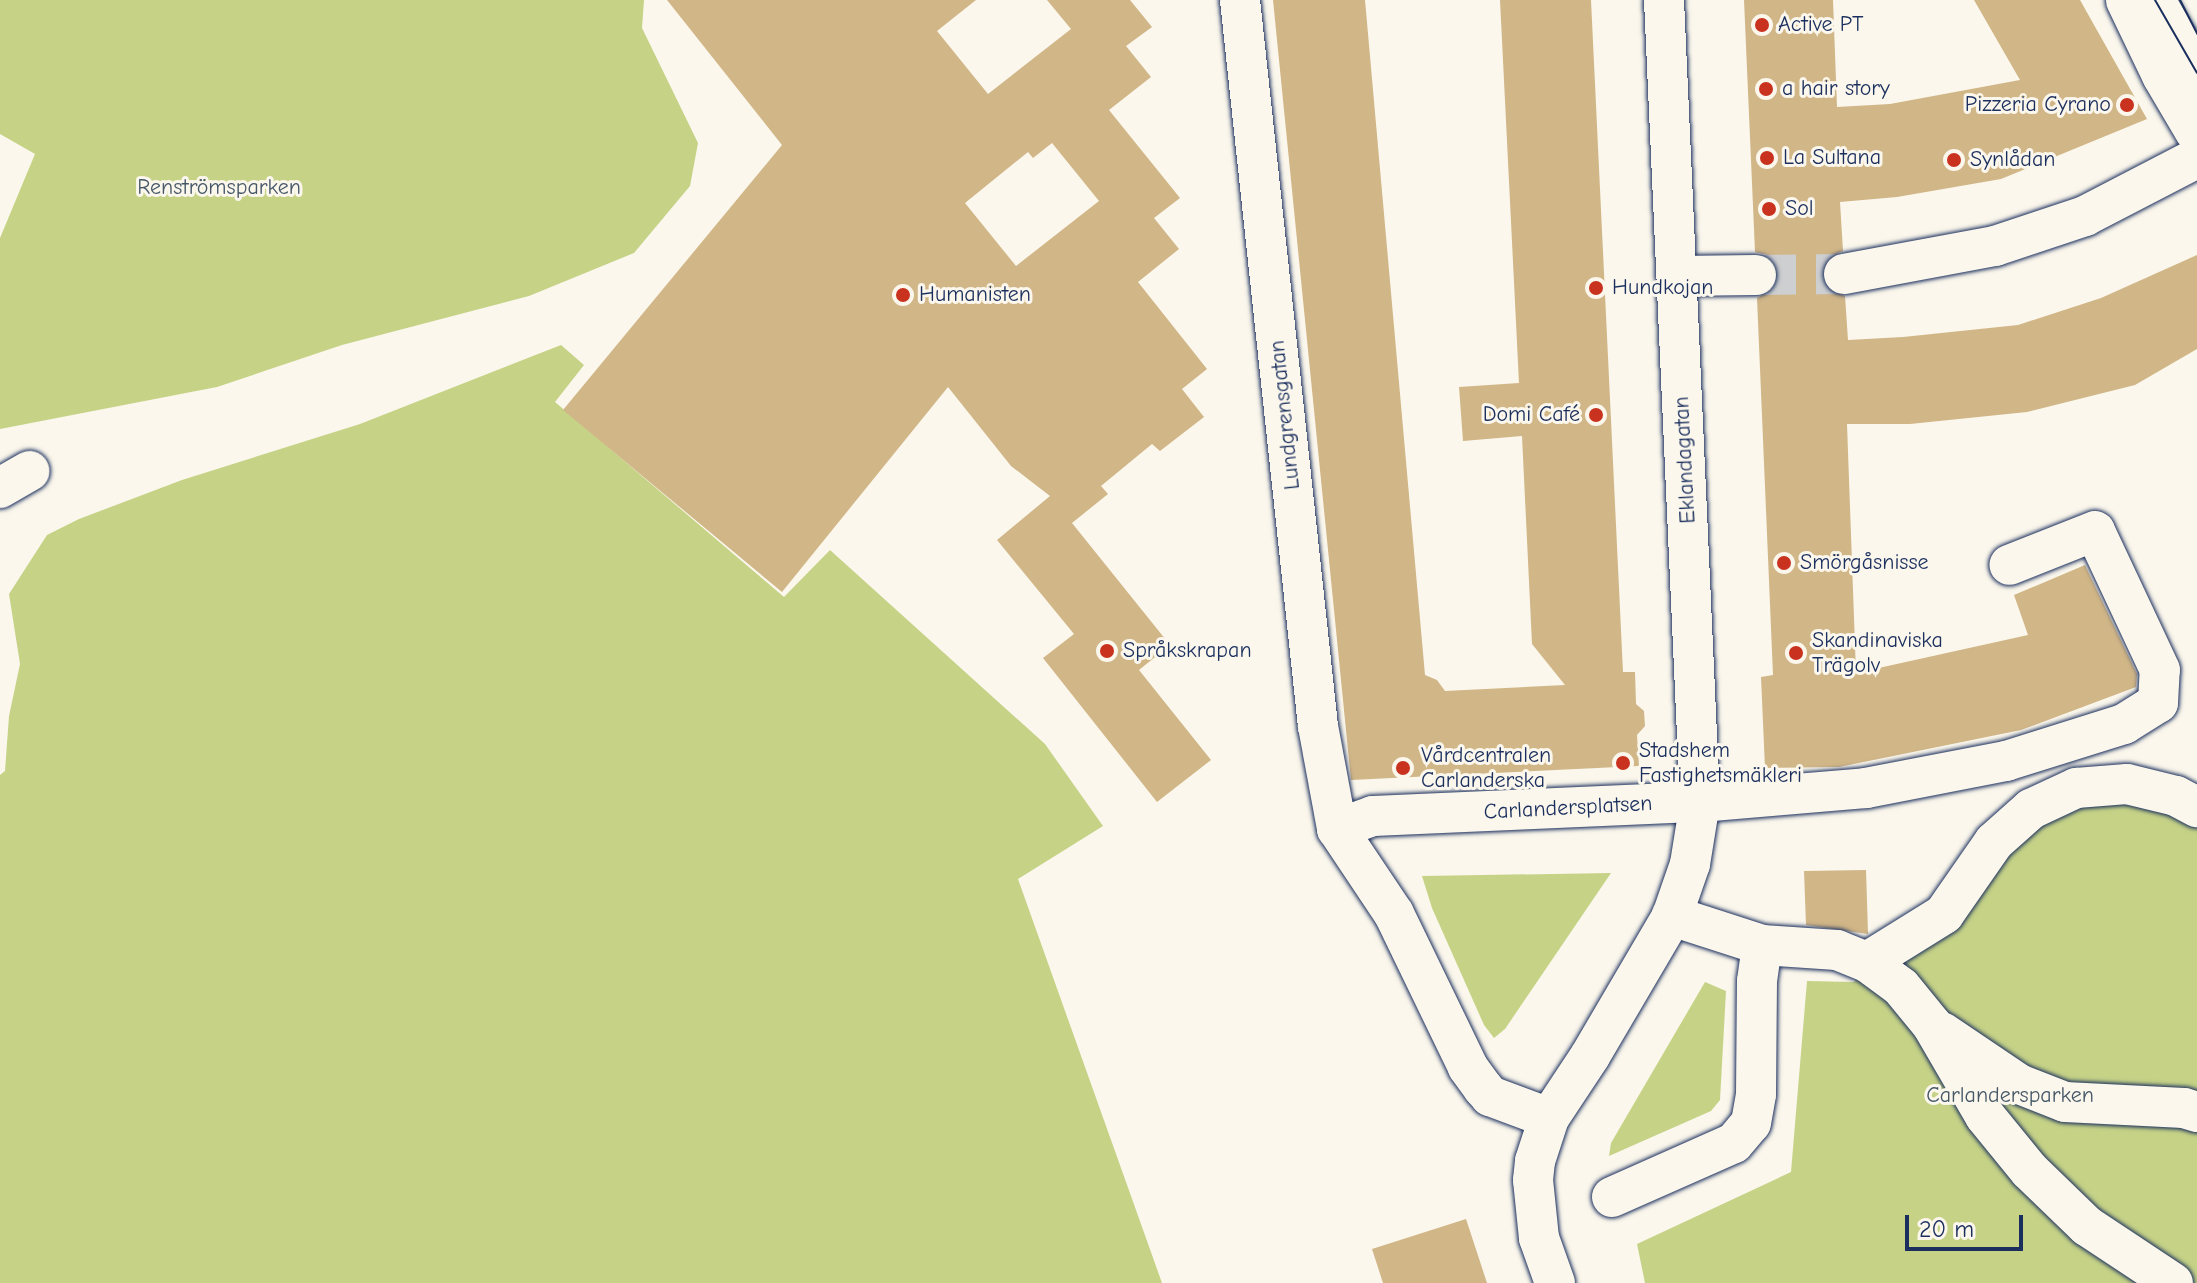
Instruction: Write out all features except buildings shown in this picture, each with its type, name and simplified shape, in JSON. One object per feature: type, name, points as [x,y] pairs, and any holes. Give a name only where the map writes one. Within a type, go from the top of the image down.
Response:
[{"type":"main road","points":[[2128,0],[2164,75],[2197,131]]},
{"type":"street","name":"Lundgrensgatan","points":[[1240,0],[1318,726],[1337,829]]},
{"type":"street","name":"Eklandagatan","points":[[1555,1283],[1539,1238],[1533,1180],[1535,1161],[1549,1118],[1590,1056],[1672,916],[1690,864],[1700,802],[1664,0]]},
{"type":"street","points":[[2155,0],[2197,73]]},
{"type":"street","points":[[2180,0],[2197,34]]},
{"type":"street","points":[[1844,274],[1995,246],[2070,221],[2197,158]]},
{"type":"street","points":[[1677,276],[1756,275]]},
{"type":"street","name":"Carlandersplatsen","points":[[1337,829],[1373,816],[1700,802],[1866,788],[2006,761],[2124,724],[2158,703],[2160,670],[2095,531],[2009,565]]},
{"type":"street","points":[[1867,962],[1944,914],[1994,842],[2031,809],[2076,788],[2127,784],[2176,796],[2197,807]]},
{"type":"street","points":[[1337,829],[1394,914],[1468,1067],[1483,1088],[1490,1096],[1549,1118]]},
{"type":"street","points":[[1672,916],[1762,945],[1837,950],[1867,962],[1901,987],[1932,1025],[1985,1116],[2029,1170],[2087,1226],[2173,1283]]},
{"type":"street","points":[[1612,1197],[1734,1143],[1751,1123],[1756,1094],[1757,981],[1762,945]]},
{"type":"street","points":[[1932,1025],[2019,1084],[2065,1102],[2184,1108],[2197,1112]]},
{"type":"green space","name":"Renströmsparken","points":[[0,0],[644,0],[642,28],[698,143],[690,186],[634,253],[529,296],[342,345],[217,387],[0,429],[0,238],[35,154],[0,134]]},
{"type":"green space","points":[[561,345],[584,365],[555,402],[784,597],[830,550],[1045,744],[1103,826],[1018,879],[1162,1283],[0,1283],[0,775],[5,771],[9,716],[20,664],[9,594],[47,535],[79,519],[182,480],[360,424]]},
{"type":"green space","name":"Carlandersparken","points":[[2076,788],[2197,807],[2197,1283],[1645,1283],[1637,1244],[1791,1172],[1807,981],[1854,982],[1867,966]]},
{"type":"green space","points":[[1611,873],[1505,1029],[1494,1038],[1484,1025],[1432,908],[1422,876]]},
{"type":"green space","points":[[1705,982],[1726,991],[1720,1100],[1711,1111],[1609,1156],[1611,1143]]},
{"type":"tunnel","points":[[1756,275],[1844,274]]},
{"type":"tram line","points":[[2155,0],[2197,73]]},
{"type":"tram line","points":[[2180,0],[2197,34]]},
{"type":"place","name":"Active PT","points":[[1762,25]]},
{"type":"place","name":"a hair story","points":[[1766,89]]},
{"type":"place","name":"Pizzeria Cyrano","points":[[2127,105]]},
{"type":"place","name":"La Sultana","points":[[1767,158]]},
{"type":"place","name":"Synlådan","points":[[1954,160]]},
{"type":"place","name":"Sol","points":[[1769,209]]},
{"type":"place","name":"Hundkojan","points":[[1596,288]]},
{"type":"place","name":"Humanisten","points":[[903,295]]},
{"type":"place","name":"Domi Café","points":[[1596,415]]},
{"type":"place","name":"Smörgåsnisse","points":[[1784,563]]},
{"type":"place","name":"Språkskrapan","points":[[1107,651]]},
{"type":"place","name":"Skandinaviska Trägolv","points":[[1796,653]]},
{"type":"place","name":"Stadshem Fastighetsmäkleri","points":[[1623,763]]},
{"type":"place","name":"Vårdcentralen Carlanderska","points":[[1403,768]]}]
